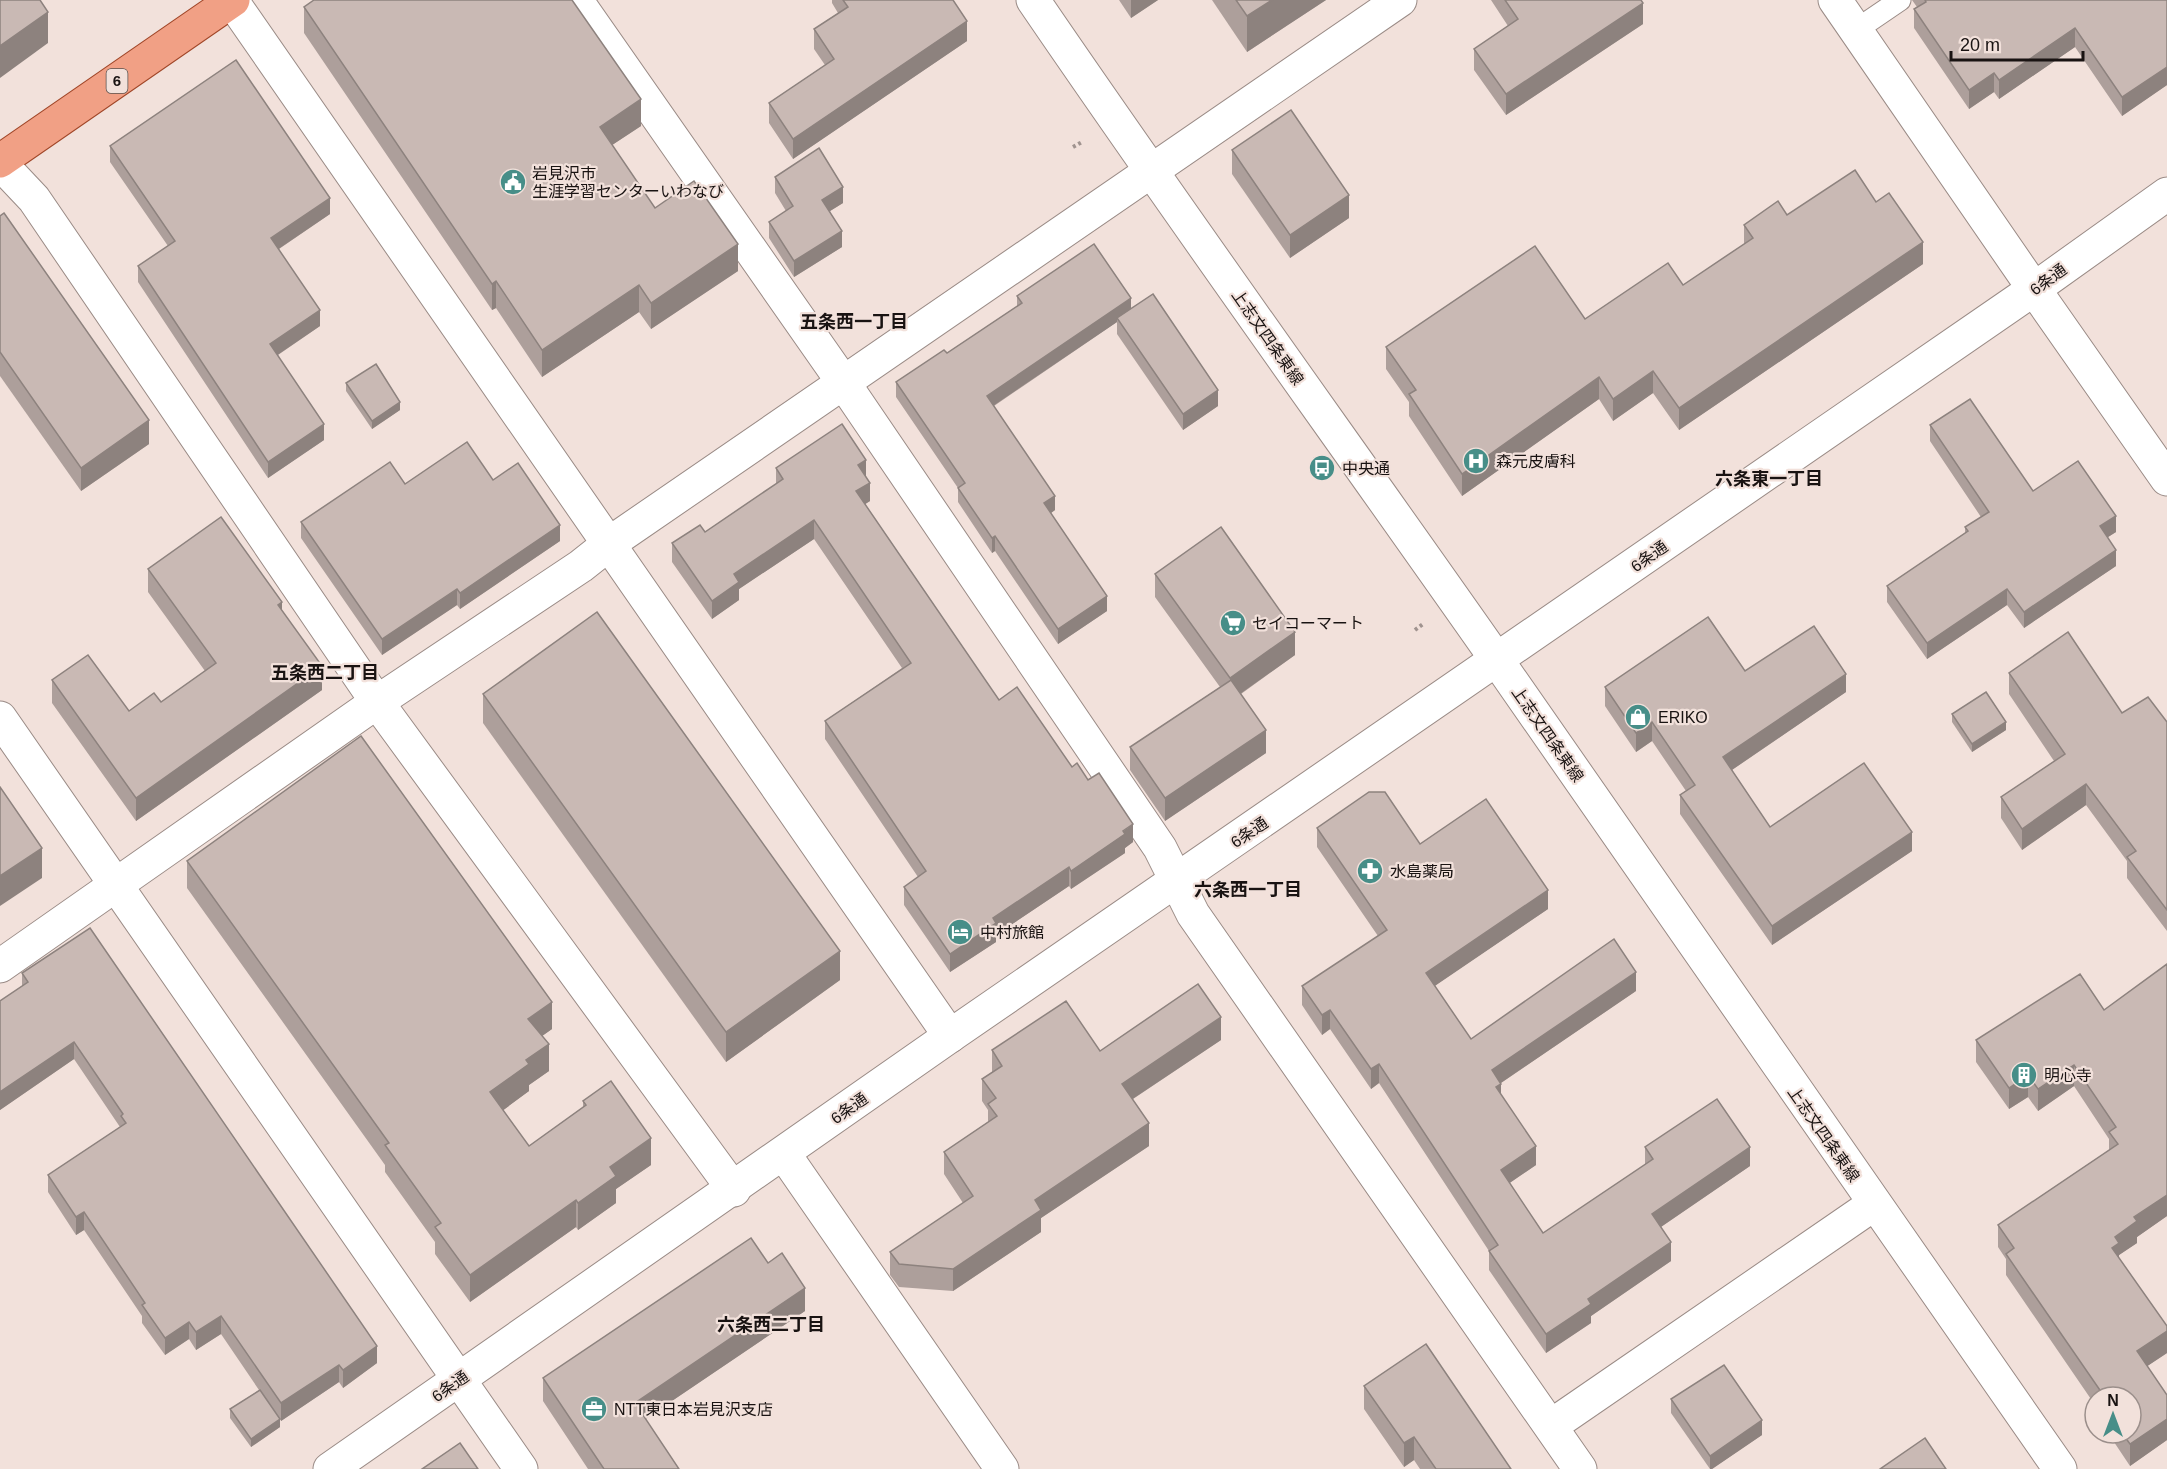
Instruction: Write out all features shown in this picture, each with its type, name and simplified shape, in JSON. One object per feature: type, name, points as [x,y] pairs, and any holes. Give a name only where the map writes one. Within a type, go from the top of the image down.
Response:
[{"type":"main road","name":"6","points":[[0,162],[232,0]]},
{"type":"street","points":[[232,0],[950,1036]]},
{"type":"street","points":[[576,0],[843,382],[1160,848],[1193,914],[1580,1469]]},
{"type":"street","name":"上志文四条東線","points":[[1034,0],[1149,170],[1498,661],[2060,1469]]},
{"type":"street","points":[[0,966],[377,702],[581,566],[610,543],[1149,170],[1400,0]]},
{"type":"street","points":[[1835,0],[2167,480]]},
{"type":"street","points":[[0,162],[34,199],[377,702],[734,1190]]},
{"type":"street","name":"6条通","points":[[330,1469],[734,1190],[950,1036],[1498,661],[2034,289],[2167,194]]},
{"type":"street","points":[[0,718],[521,1469]]},
{"type":"street","points":[[784,1154],[1002,1469]]},
{"type":"street","points":[[1551,1426],[1874,1204]]},
{"type":"lane","points":[[1856,30],[1900,0]]},
{"type":"building","points":[[0,0],[40,0],[48,12],[0,46]]},
{"type":"building","name":"岩見沢市 生涯学習センターいわなび","points":[[314,0],[572,0],[641,99],[600,127],[655,208],[694,181],[738,244],[651,303],[639,285],[542,350],[496,281],[492,284],[304,7]]},
{"type":"building","points":[[843,0],[953,0],[967,21],[793,139],[769,103],[834,59],[814,29],[848,7]]},
{"type":"building","points":[[1236,0],[1272,0],[1247,16]]},
{"type":"building","points":[[1505,0],[1641,0],[1643,3],[1506,94],[1474,49],[1518,19]]},
{"type":"building","points":[[1925,0],[2167,0],[2167,67],[2122,97],[2075,28],[1999,80],[1994,73],[1969,90],[1914,9],[1926,2]]},
{"type":"building","points":[[236,60],[330,198],[271,238],[320,310],[270,344],[324,424],[268,462],[138,266],[175,241],[110,146]]},
{"type":"building","points":[[1291,110],[1349,195],[1290,235],[1232,150]]},
{"type":"building","points":[[819,148],[843,187],[822,200],[842,231],[794,261],[769,222],[793,206],[775,177]]},
{"type":"building","points":[[1855,170],[1876,202],[1889,193],[1923,242],[1679,408],[1653,371],[1613,399],[1599,377],[1462,474],[1409,394],[1416,390],[1386,347],[1535,246],[1585,319],[1668,263],[1683,285],[1753,238],[1744,225],[1778,201],[1787,215]]},
{"type":"building","points":[[4,213],[149,420],[81,468],[0,352],[0,216]]},
{"type":"building","points":[[1094,244],[1131,298],[987,396],[1055,496],[1044,503],[1107,596],[1058,629],[995,536],[992,538],[958,488],[965,483],[896,382],[944,350],[947,353],[1022,303],[1017,296]]},
{"type":"building","points":[[1153,294],[1218,390],[1183,414],[1117,318]]},
{"type":"building","points":[[376,364],[400,402],[372,421],[346,383]]},
{"type":"building","points":[[1970,399],[2033,491],[2078,461],[2116,516],[2100,526],[2116,550],[2024,612],[2007,589],[1927,643],[1887,586],[1968,531],[1965,527],[1989,512],[1930,425]]},
{"type":"building","points":[[842,424],[866,460],[858,465],[870,483],[856,491],[999,700],[1017,687],[1072,767],[1077,763],[1088,780],[1099,773],[1133,824],[1123,831],[1125,834],[1071,871],[1069,867],[993,918],[996,923],[950,954],[904,887],[926,871],[825,721],[911,663],[814,520],[734,574],[739,582],[712,601],[672,543],[700,525],[705,532],[783,479],[776,468]]},
{"type":"building","points":[[467,442],[493,480],[518,463],[560,525],[460,593],[457,589],[382,639],[301,522],[390,462],[405,484]]},
{"type":"building","points":[[221,517],[282,602],[278,605],[322,666],[136,798],[52,680],[88,655],[129,711],[154,693],[161,702],[216,663],[148,569]]},
{"type":"building","points":[[1221,527],[1295,632],[1230,678],[1155,574]]},
{"type":"building","points":[[597,612],[840,951],[726,1032],[483,694]]},
{"type":"building","points":[[1708,617],[1745,671],[1814,626],[1846,674],[1723,757],[1770,827],[1864,763],[1912,832],[1772,926],[1680,795],[1695,785],[1652,722],[1636,733],[1605,687]]},
{"type":"building","points":[[2068,632],[2122,713],[2148,697],[2167,722],[2167,910],[2127,857],[2136,851],[2086,784],[2022,829],[2001,797],[2065,754],[2009,673]]},
{"type":"building","points":[[1231,680],[1266,730],[1165,798],[1130,747]]},
{"type":"building","points":[[1986,692],[2006,722],[1972,744],[1952,714]]},
{"type":"building","points":[[361,736],[552,1002],[528,1019],[549,1044],[526,1060],[529,1064],[490,1092],[529,1146],[586,1105],[583,1101],[611,1081],[651,1138],[610,1167],[616,1176],[578,1203],[576,1200],[470,1275],[435,1227],[441,1223],[385,1145],[389,1143],[187,861]]},
{"type":"building","points":[[0,787],[42,848],[0,876]]},
{"type":"building","points":[[1369,792],[1385,792],[1420,844],[1486,799],[1548,890],[1426,973],[1471,1039],[1614,939],[1636,972],[1492,1070],[1501,1084],[1496,1087],[1536,1146],[1501,1170],[1543,1233],[1653,1159],[1645,1147],[1717,1099],[1750,1147],[1652,1214],[1671,1242],[1588,1299],[1591,1304],[1546,1334],[1489,1251],[1498,1245],[1379,1064],[1371,1069],[1330,1010],[1322,1015],[1302,986],[1387,930],[1317,828]]},
{"type":"building","points":[[90,928],[377,1346],[343,1370],[339,1365],[281,1403],[221,1316],[196,1332],[189,1322],[165,1338],[142,1305],[145,1303],[84,1212],[76,1217],[48,1175],[126,1123],[121,1116],[123,1114],[74,1042],[0,1092],[0,1001],[28,982],[22,973]]},
{"type":"building","points":[[2167,964],[2167,1195],[2134,1217],[2137,1221],[2115,1237],[2119,1243],[2112,1248],[2167,1326],[2167,1331],[2137,1351],[2167,1395],[2167,1419],[2143,1435],[2143,1385],[2096,1385],[2006,1254],[2014,1248],[1998,1225],[2118,1144],[2109,1132],[2116,1127],[2074,1065],[2038,1089],[2028,1075],[2009,1088],[1976,1040],[2080,974],[2104,1010]]},
{"type":"building","points":[[1198,984],[1221,1017],[1122,1084],[1149,1123],[1035,1200],[1041,1210],[953,1269],[899,1264],[890,1252],[973,1196],[944,1152],[997,1116],[988,1104],[996,1098],[982,1079],[1002,1066],[992,1050],[1066,1001],[1100,1051]]},
{"type":"building","points":[[751,1238],[768,1263],[782,1253],[805,1288],[635,1403],[679,1469],[604,1469],[543,1378]]},
{"type":"building","points":[[1426,1344],[1511,1469],[1436,1469],[1414,1437],[1404,1443],[1364,1386]]},
{"type":"building","points":[[1724,1365],[1762,1420],[1710,1456],[1671,1399]]},
{"type":"building","points":[[260,1390],[280,1419],[251,1439],[230,1409]]},
{"type":"building","points":[[1925,1438],[1946,1469],[1880,1469]]},
{"type":"building","points":[[460,1443],[478,1469],[422,1469]]},
{"type":"place","name":"岩見沢市 生涯学習センターいわなび","points":[[513,182]]},
{"type":"place","name":"森元皮膚科","points":[[1476,461]]},
{"type":"place","name":"中央通","points":[[1322,468]]},
{"type":"place","name":"セイコーマート","points":[[1233,623]]},
{"type":"place","name":"ERIKO","points":[[1638,717]]},
{"type":"place","name":"水島薬局","points":[[1370,871]]},
{"type":"place","name":"中村旅館","points":[[960,932]]},
{"type":"place","name":"明心寺","points":[[2024,1075]]},
{"type":"place","name":"NTT東日本岩見沢支店","points":[[594,1409]]},
{"type":"district","name":"五条西一丁目","points":[[854,322]]},
{"type":"district","name":"六条東一丁目","points":[[1769,479]]},
{"type":"district","name":"五条西二丁目","points":[[325,673]]},
{"type":"district","name":"六条西一丁目","points":[[1248,890]]},
{"type":"district","name":"六条西二丁目","points":[[771,1325]]}]
